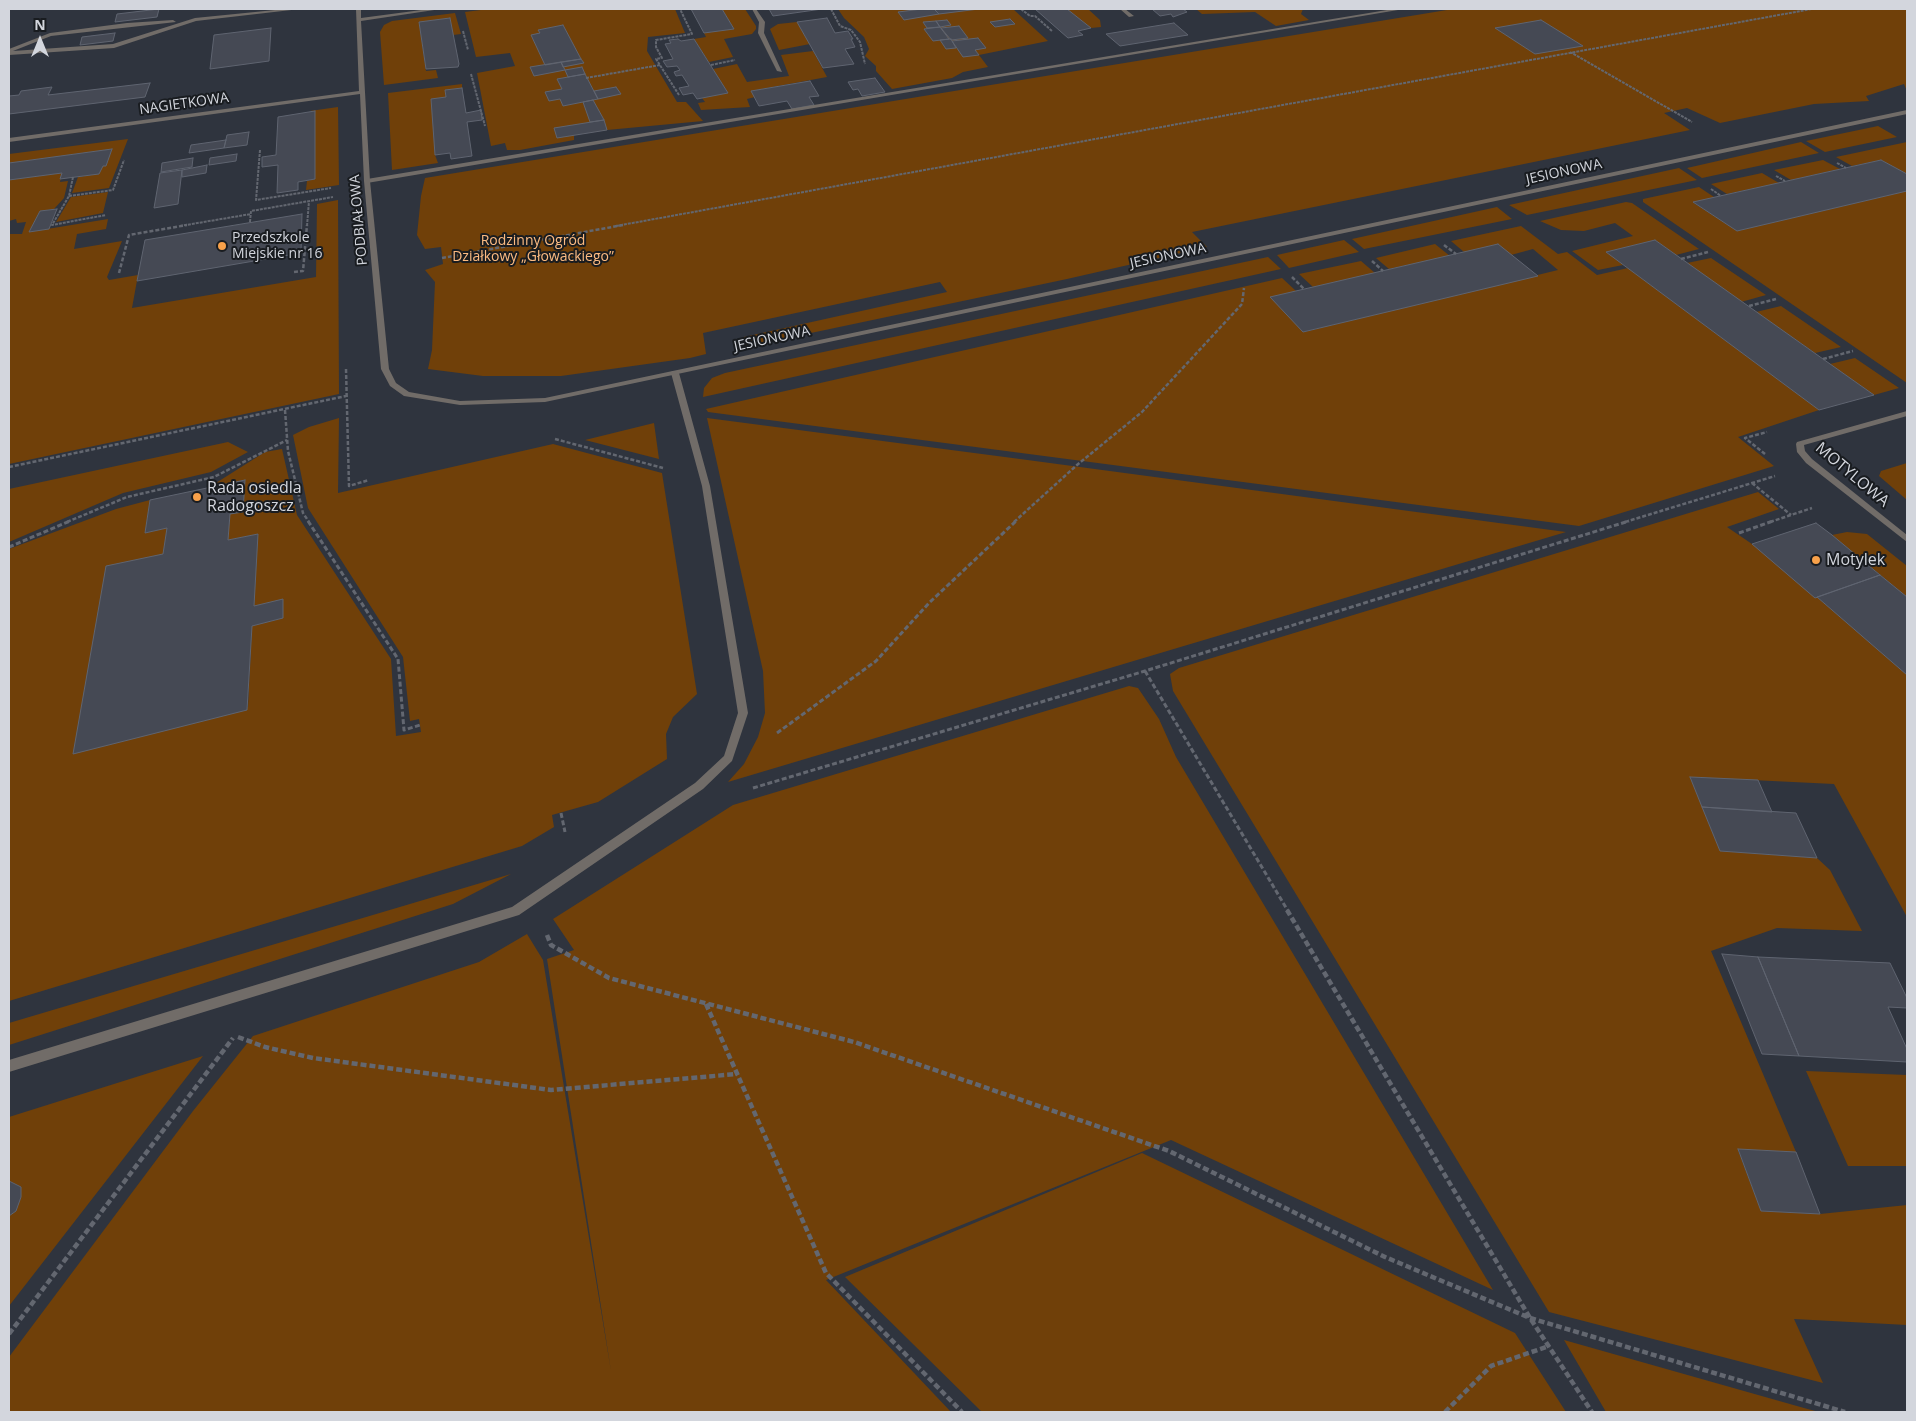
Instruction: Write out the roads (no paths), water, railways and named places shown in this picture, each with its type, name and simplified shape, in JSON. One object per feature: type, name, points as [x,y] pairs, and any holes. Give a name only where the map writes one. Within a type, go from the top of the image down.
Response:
[{"type":"street","points":[[9,52],[114,46],[186,22],[206,18],[296,9]]},
{"type":"street","name":"PODBIAŁOWA","points":[[358,9],[368,181],[385,369],[393,384],[407,394],[432,399]]},
{"type":"street","points":[[358,20],[438,9]]},
{"type":"street","points":[[754,9],[762,22],[761,33],[780,71]]},
{"type":"street","points":[[1122,9],[1130,16]]},
{"type":"street","points":[[368,181],[1401,9]]},
{"type":"street","points":[[196,11],[206,18]]},
{"type":"street","points":[[9,52],[34,40],[50,36],[127,25],[186,22]]},
{"type":"street","name":"NAGIETKOWA","points":[[9,140],[363,92]]},
{"type":"street","name":"JESIONOWA","points":[[432,399],[460,403],[545,400],[1907,112]]},
{"type":"street","points":[[9,1066],[515,911],[699,786],[728,758],[743,713],[706,486],[675,373]]},
{"type":"street","name":"MOTYLOWA","points":[[1907,413],[1800,444],[1801,452],[1809,461],[1907,540]]},
{"type":"place","name":"Przedszkole Miejskie nr 16","points":[[222,246]]},
{"type":"place","name":"Rada osiedla Radogoszcz","points":[[197,497]]},
{"type":"place","name":"Motylek","points":[[1816,560]]},
{"type":"park label","name":"Rodzinny Ogród Działkowy „Głowackiego”","points":[[533,250]]}]
